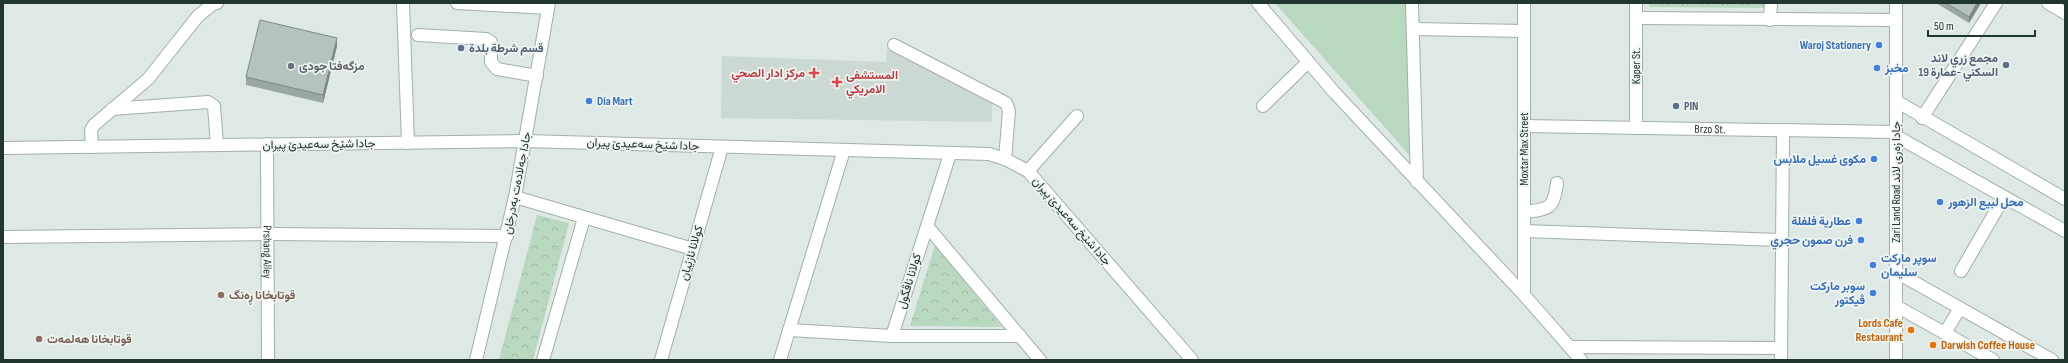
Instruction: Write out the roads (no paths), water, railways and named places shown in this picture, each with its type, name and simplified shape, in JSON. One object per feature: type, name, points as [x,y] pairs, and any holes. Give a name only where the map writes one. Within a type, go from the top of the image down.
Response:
[{"type":"street","points":[[92,147],[91,130],[94,124],[148,79],[198,16],[213,4],[217,3]]},
{"type":"street","points":[[403,3],[408,143]]},
{"type":"street","points":[[457,3],[548,6]]},
{"type":"street","points":[[1258,3],[1308,62],[1417,182],[1524,295],[1581,360]]},
{"type":"street","points":[[1412,3],[1414,29],[1417,182]]},
{"type":"street","name":"Moxtar Max Street","points":[[1524,3],[1524,295]]},
{"type":"street","name":"Kaper St.","points":[[1636,3],[1636,128]]},
{"type":"street","points":[[1770,20],[1771,3]]},
{"type":"street","name":"Zari Land Road جادا زەری لاند","points":[[1896,3],[1896,360]]},
{"type":"street","points":[[1922,118],[1996,3]]},
{"type":"street","points":[[2048,3],[2065,13]]},
{"type":"street","name":"جادا جەلادەت بەدرخان","points":[[476,360],[516,197],[548,6]]},
{"type":"street","points":[[1636,18],[1896,20]]},
{"type":"street","points":[[1414,29],[1524,31]]},
{"type":"street","points":[[418,35],[486,40],[491,42],[491,62],[497,69],[537,76]]},
{"type":"street","points":[[894,45],[1006,103],[1009,111],[1005,159]]},
{"type":"street","points":[[1263,106],[1308,62]]},
{"type":"street","points":[[1896,101],[1922,118],[2065,199]]},
{"type":"street","points":[[112,109],[208,102],[214,106],[217,145]]},
{"type":"street","points":[[1028,171],[1077,116]]},
{"type":"street","name":"Brzo St.","points":[[1524,126],[1896,134]]},
{"type":"street","points":[[1570,347],[1781,354],[1783,131]]},
{"type":"street","points":[[1896,134],[2065,231]]},
{"type":"street","name":"جادا شێخ سەعیدێ پیران","points":[[3,148],[526,141],[989,154],[1005,159],[1028,171],[1192,360]]},
{"type":"street","name":"Prshang Alley","points":[[268,144],[268,360]]},
{"type":"street","name":"کولانا نازێیان","points":[[661,360],[722,147]]},
{"type":"street","points":[[780,360],[844,150]]},
{"type":"street","name":"کولانا ناڤگول","points":[[892,336],[950,154]]},
{"type":"street","points":[[1524,212],[1544,210],[1551,205],[1556,199],[1558,183]]},
{"type":"street","points":[[516,197],[693,249]]},
{"type":"street","points":[[1961,272],[2004,197]]},
{"type":"street","points":[[543,360],[584,218]]},
{"type":"street","points":[[926,226],[1040,360]]},
{"type":"street","points":[[1524,231],[1782,240]]},
{"type":"street","points":[[3,237],[268,234],[507,236]]},
{"type":"street","points":[[1896,272],[2052,360]]},
{"type":"street","points":[[1896,306],[1993,360]]},
{"type":"street","points":[[1945,333],[1960,308]]},
{"type":"street","points":[[789,330],[892,336],[1020,336]]},
{"type":"place","name":"Waroj Stationery","points":[[1879,45]]},
{"type":"place","name":"قسم شرطة بلدة","points":[[461,48]]},
{"type":"place","name":"مجمع زري لاند السكني -عمارة 19","points":[[2006,65]]},
{"type":"place","name":"مزگەفتا جودی","points":[[291,66]]},
{"type":"place","name":"مخبز","points":[[1877,68]]},
{"type":"place","name":"مركز ادار الصحي","points":[[814,73]]},
{"type":"place","name":"المستشفى الامريكي","points":[[837,82]]},
{"type":"place","name":"Dia Mart","points":[[589,101]]},
{"type":"place","name":"PIN","points":[[1676,106]]},
{"type":"place","name":"مكوى غسيل ملابس","points":[[1874,159]]},
{"type":"place","name":"محل لبيع الزهور","points":[[1940,202]]},
{"type":"place","name":"عطارية فلفلة","points":[[1859,221]]},
{"type":"place","name":"فرن صمون حجري","points":[[1861,240]]},
{"type":"place","name":"سوپر ماركت سليمان","points":[[1873,265]]},
{"type":"place","name":"سوبر ماركت ڤيكتور","points":[[1873,293]]},
{"type":"place","name":"قوتابخانا ڕەنگ","points":[[221,295]]},
{"type":"place","name":"Lords Cafe Restaurant","points":[[1911,330]]},
{"type":"place","name":"قوتابخانا هەلمەت","points":[[39,339]]},
{"type":"place","name":"Darwish Coffee House","points":[[1933,345]]}]
